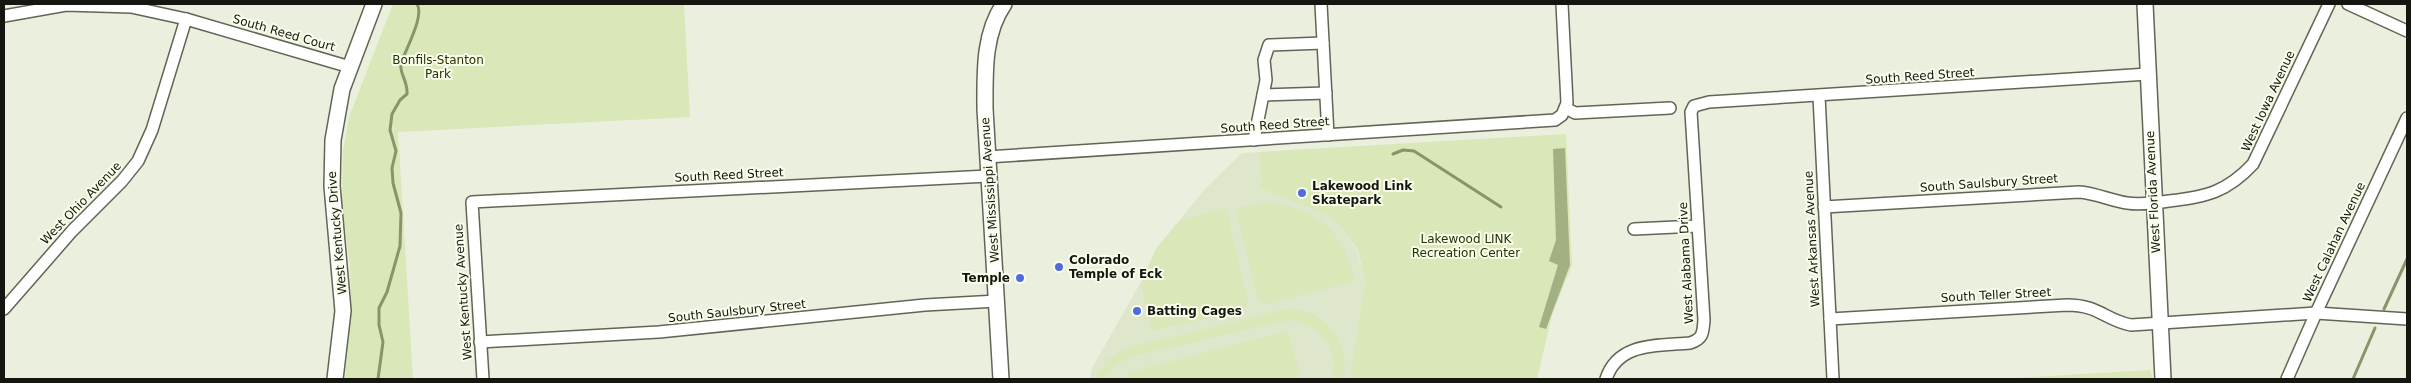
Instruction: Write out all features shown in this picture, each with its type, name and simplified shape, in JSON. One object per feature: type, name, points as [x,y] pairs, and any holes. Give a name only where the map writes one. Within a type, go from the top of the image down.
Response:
[{"type":"street","name":"South Reed Court","points":[[4,16],[51,6],[96,4],[142,8],[350,67]]},
{"type":"street","name":"West Kentucky Drive","points":[[335,379],[343,311],[332,186],[332,153],[340,102],[350,67],[374,4]]},
{"type":"street","name":"West Mississippi Avenue","points":[[1002,379],[988,176],[985,62],[992,30],[1004,4]]},
{"type":"street","points":[[1321,4],[1328,135]]},
{"type":"street","points":[[1562,4],[1567,89],[1564,112]]},
{"type":"street","name":"West Florida Avenue","points":[[2145,4],[2163,379]]},
{"type":"street","name":"West Iowa Avenue","points":[[2154,203],[2201,198],[2220,191],[2239,179],[2253,164],[2329,4]]},
{"type":"street","points":[[2348,4],[2407,31]]},
{"type":"street","name":"West Ohio Avenue","points":[[4,309],[72,231],[122,181],[138,161],[152,130],[186,19]]},
{"type":"street","points":[[1254,140],[1266,80],[1264,60],[1269,45],[1323,43]]},
{"type":"street","name":"South Reed Street","points":[[1694,106],[1709,102],[2148,74]]},
{"type":"street","points":[[1263,95],[1326,93]]},
{"type":"street","name":"West Arkansas Avenue","points":[[1819,96],[1833,379]]},
{"type":"street","name":"West Alabama Drive","points":[[1606,379],[1609,370],[1618,358],[1634,348],[1690,343],[1698,341],[1702,336],[1704,320],[1691,112],[1694,106]]},
{"type":"street","name":"South Reed Street","points":[[987,157],[1547,122],[1555,120],[1564,112],[1670,108]]},
{"type":"street","name":"West Calahan Avenue","points":[[2287,379],[2407,118]]},
{"type":"street","name":"South Reed Street","points":[[472,202],[988,176]]},
{"type":"street","name":"South Saulsbury Street","points":[[1824,207],[2079,192],[2128,203],[2154,203]]},
{"type":"street","name":"West Kentucky Avenue","points":[[472,202],[483,379]]},
{"type":"street","points":[[1634,229],[1697,226]]},
{"type":"street","name":"South Saulsbury Street","points":[[480,342],[651,333],[925,305],[997,301]]},
{"type":"street","name":"South Teller Street","points":[[1830,319],[2077,305],[2094,308],[2125,324],[2160,324],[2316,313],[2407,319]]},
{"type":"shaded area","points":[[1259,152],[1261,188],[1326,215],[1340,225],[1357,250],[1365,281],[1350,379],[1090,379],[1092,368],[1141,282],[1156,249],[1205,189],[1242,153]]},
{"type":"green space","name":"Bonfils-Stanton Park","points":[[393,4],[684,4],[690,117],[398,132],[413,379],[345,379],[351,307],[350,266],[342,206],[343,151],[349,117]]},
{"type":"green space","name":"Lakewood LINK Recreation Center","points":[[1566,134],[1572,265],[1552,315],[1537,379],[1350,379],[1365,281],[1358,250],[1340,225],[1326,215],[1261,188],[1259,152]]},
{"type":"green space","points":[[1565,148],[1570,265],[1546,329],[1539,327],[1558,265],[1549,261],[1556,240],[1553,149]]},
{"type":"green space","points":[[1266,203],[1284,205],[1300,210],[1326,225],[1344,249],[1355,281],[1265,304],[1258,300],[1236,208]]},
{"type":"green space","points":[[1226,208],[1248,303],[1242,310],[1151,331],[1141,282],[1156,249],[1178,222]]},
{"type":"green space","points":[[1286,309],[1300,310],[1312,314],[1332,330],[1339,341],[1343,353],[1345,366],[1343,379],[1331,379],[1333,357],[1325,339],[1318,332],[1300,322],[1289,320],[1133,356],[1114,366],[1104,379],[1095,379],[1107,360],[1124,349]]},
{"type":"green space","points":[[1288,331],[1301,379],[1128,379],[1127,373]]},
{"type":"green space","points":[[2151,370],[2152,379],[1998,379]]},
{"type":"waterway","points":[[378,379],[383,342],[379,325],[379,308],[387,292],[400,246],[401,213],[393,183],[392,168],[396,151],[390,130],[392,114],[400,100],[407,94],[401,64],[417,25],[419,9],[417,4]]},
{"type":"waterway","points":[[1393,154],[1403,150],[1414,151],[1501,207]]},
{"type":"waterway","points":[[2384,309],[2407,259]]},
{"type":"waterway","points":[[2353,379],[2375,328]]},
{"type":"place","name":"Lakewood Link Skatepark","points":[[1302,193]]},
{"type":"place","name":"Colorado Temple of Eck","points":[[1059,267]]},
{"type":"place","name":"Temple","points":[[1020,278]]},
{"type":"place","name":"Batting Cages","points":[[1137,311]]}]
